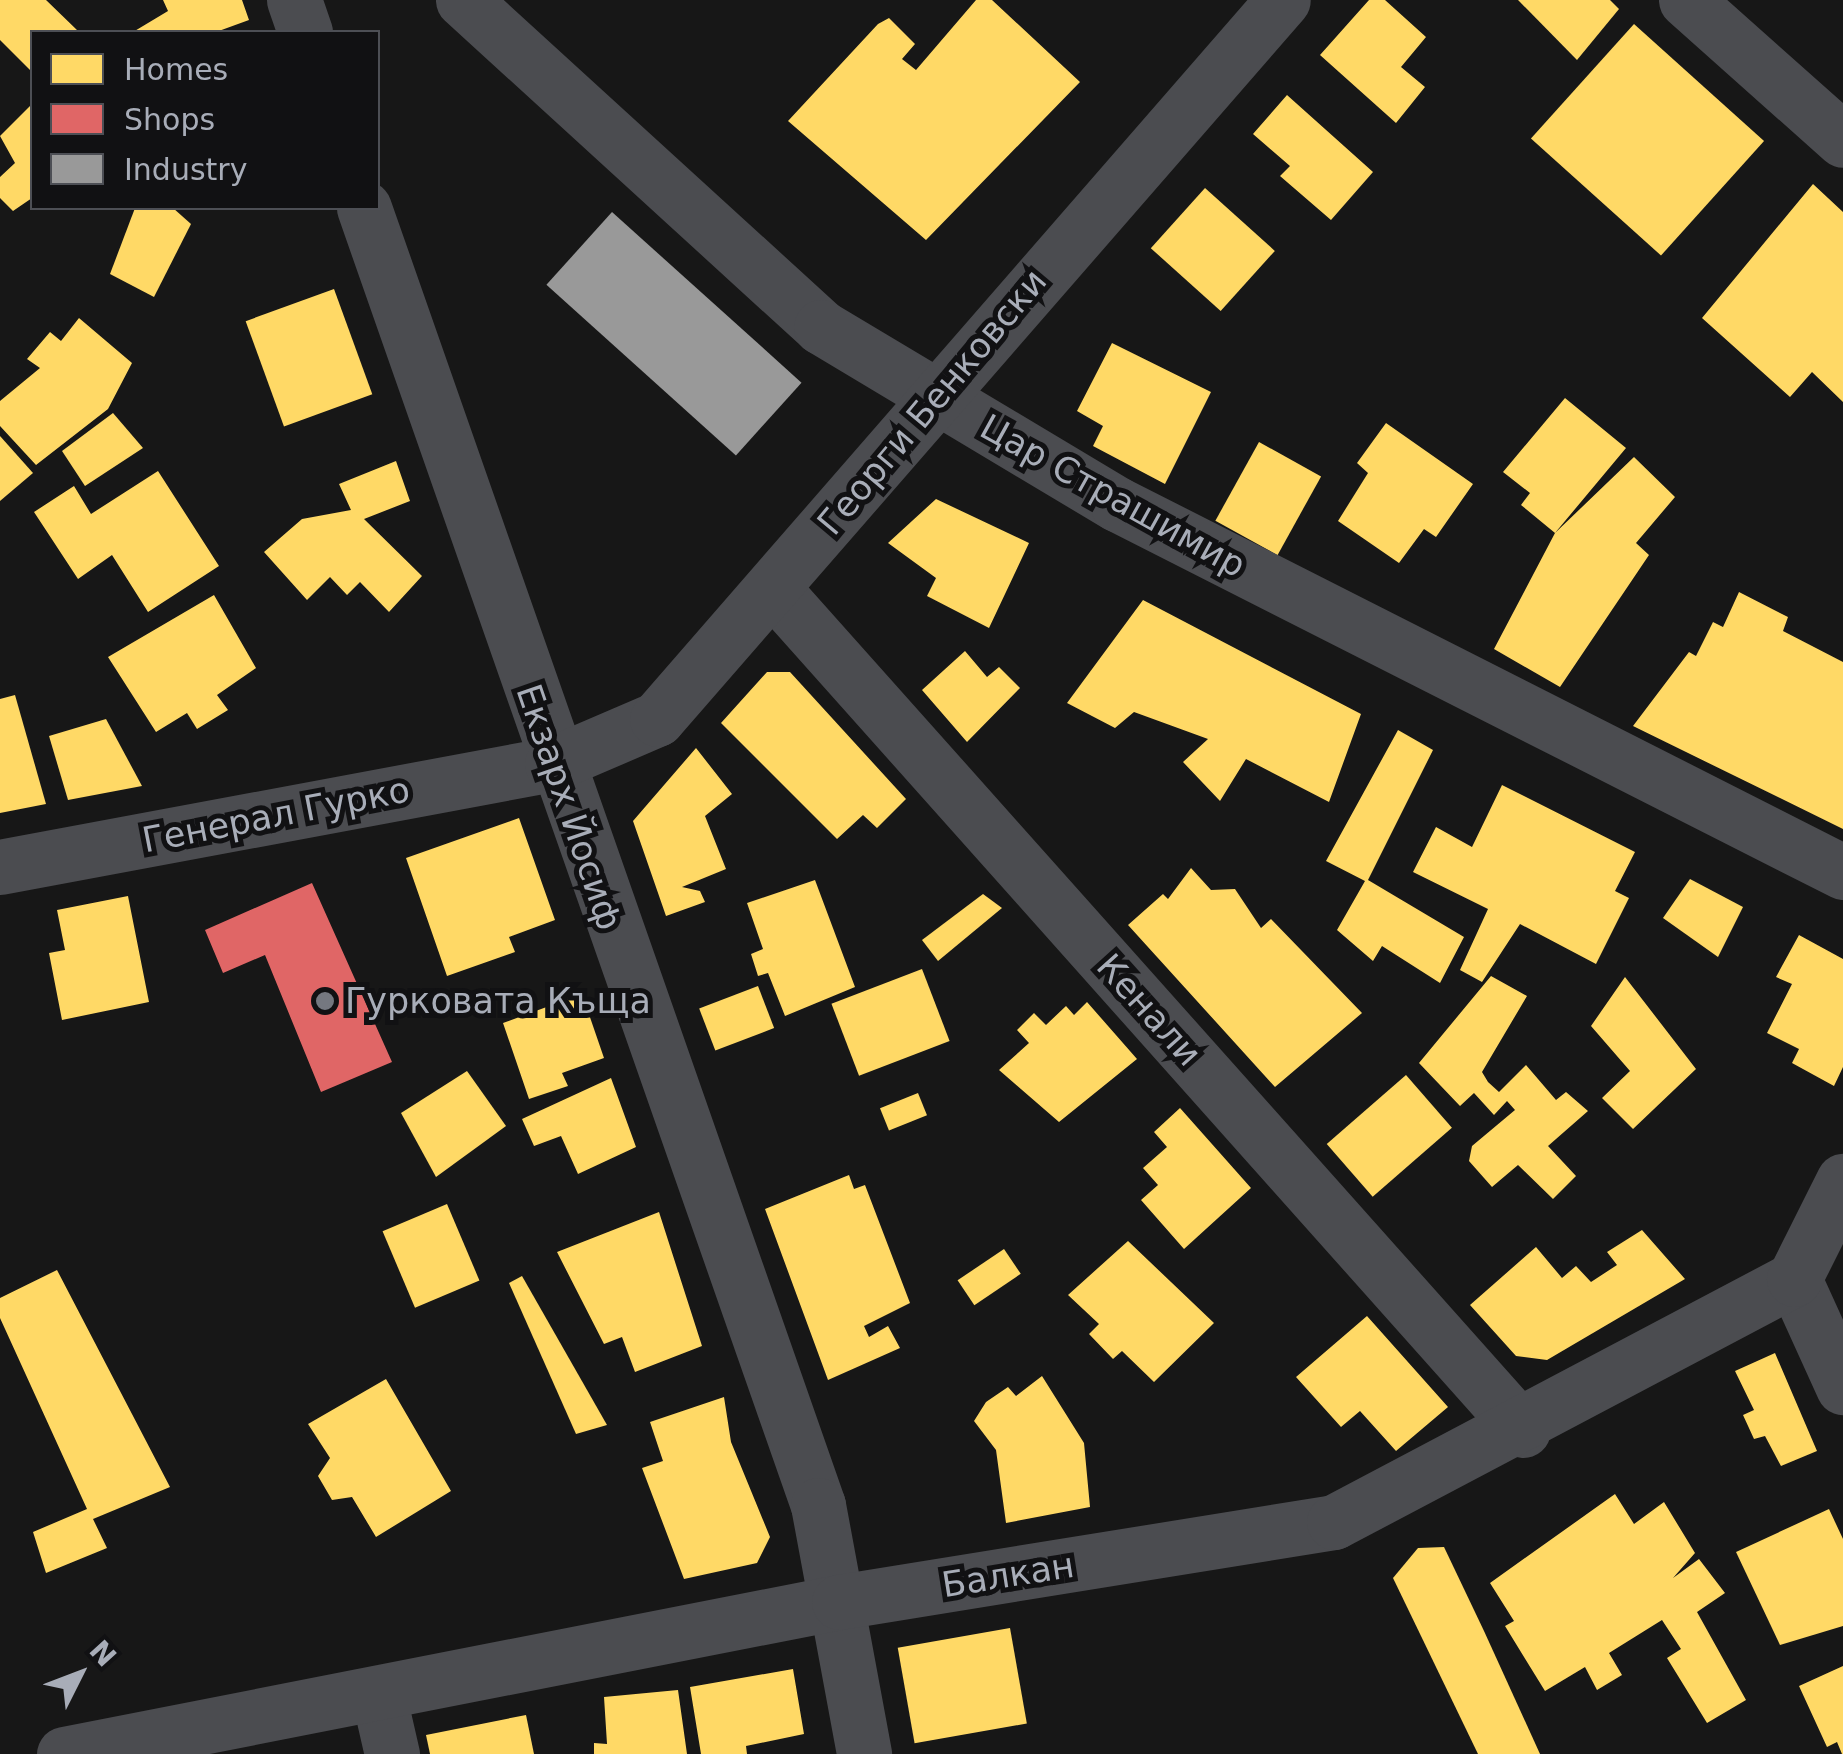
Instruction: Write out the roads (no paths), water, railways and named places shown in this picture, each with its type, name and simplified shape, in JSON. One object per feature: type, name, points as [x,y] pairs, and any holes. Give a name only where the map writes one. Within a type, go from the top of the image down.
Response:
[{"type":"street","points":[[294,0],[304,30]]},
{"type":"street","name":"Цар Страшимир","points":[[464,0],[821,327],[1118,504],[1843,872]]},
{"type":"street","name":"Георги Бенковски","points":[[552,764],[657,719],[775,591],[932,394],[1282,0]]},
{"type":"street","points":[[1686,0],[1843,140]]},
{"type":"street","name":"Екзарх Йосиф","points":[[365,210],[552,764],[818,1505],[864,1754]]},
{"type":"street","name":"Кенали","points":[[775,591],[1523,1430]]},
{"type":"street","name":"Генерал Гурко","points":[[0,867],[552,764]]},
{"type":"street","points":[[1843,1181],[1794,1279],[1843,1386]]},
{"type":"street","name":"Балкан","points":[[64,1754],[838,1602],[1334,1522],[1523,1430],[1794,1279]]},
{"type":"street","points":[[378,1693],[392,1754]]},
{"type":"place","name":"Гурковата Къща","points":[[325,1001]]}]
